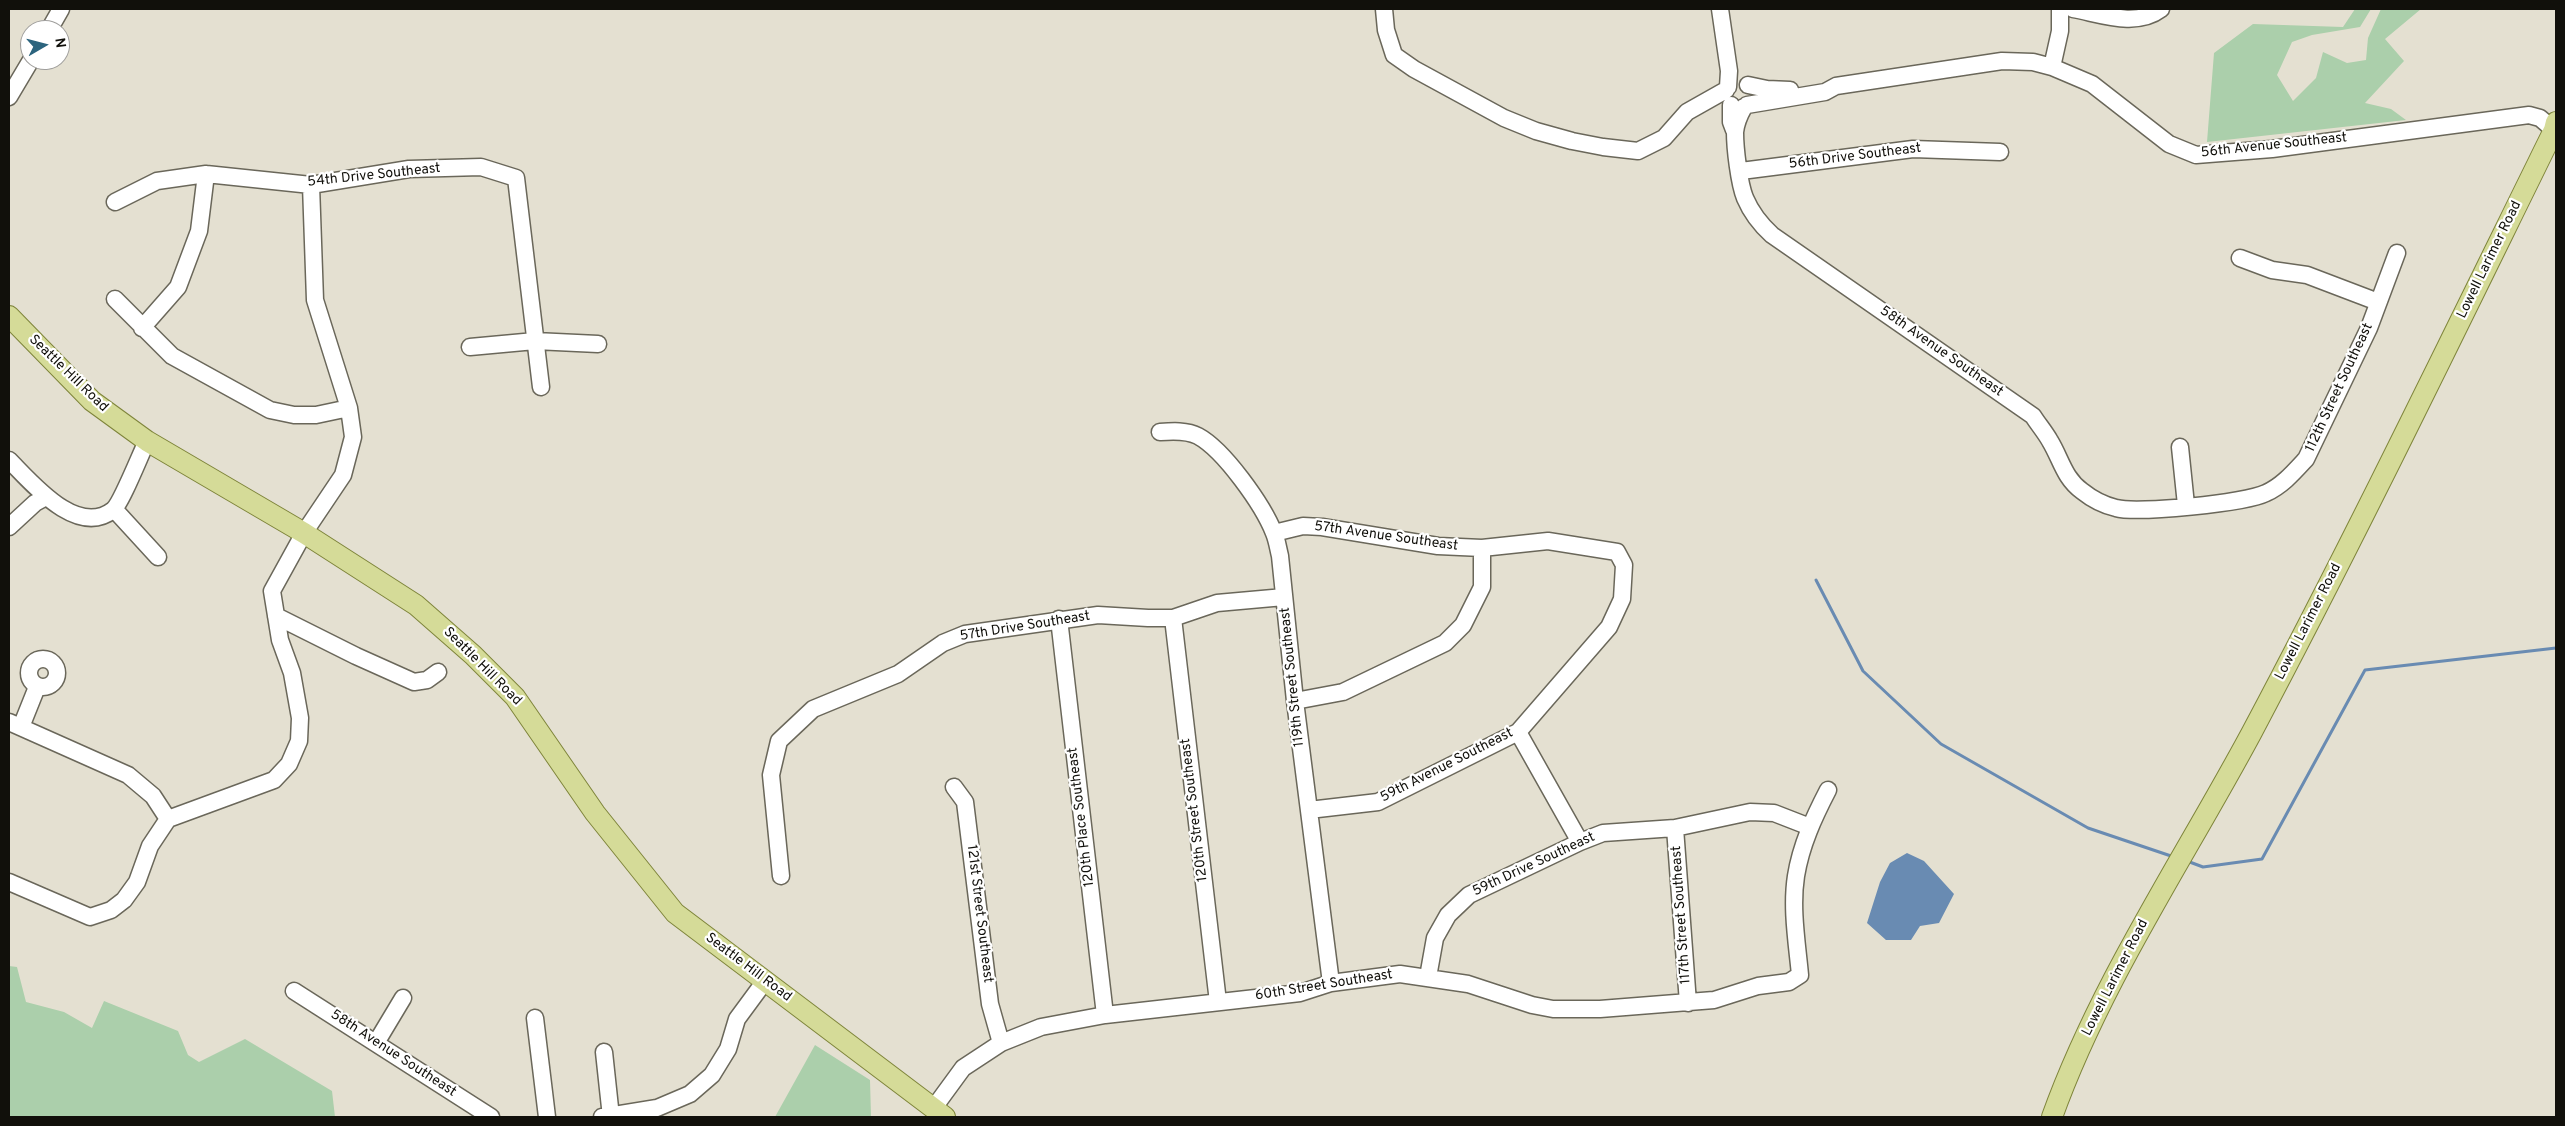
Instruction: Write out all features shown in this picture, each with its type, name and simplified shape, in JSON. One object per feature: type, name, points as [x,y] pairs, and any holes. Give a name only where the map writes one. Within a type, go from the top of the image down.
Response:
[{"type":"main road","name":"Lowell Larimer Road","points":[[2052,1117],[2067,1077],[2125,956],[2239,756],[2309,624],[2555,126]]},
{"type":"main road","name":"Seattle Hill Road","points":[[9,316],[92,400],[147,441],[304,533],[416,605],[473,655],[515,697],[595,813],[675,913],[939,1113]]},
{"type":"street","points":[[55,20],[61,9]]},
{"type":"street","name":"56th Avenue Southeast","points":[[1384,9],[1386,30],[1394,55],[1414,69],[1458,94],[1536,131],[1603,147],[1638,151],[1664,138],[1687,112],[1706,103],[1720,106],[1734,100],[1825,92],[1836,86]]},
{"type":"street","points":[[1720,9],[1734,100]]},
{"type":"street","points":[[1728,9],[1738,73],[1752,97],[1734,100]]},
{"type":"street","points":[[2052,67],[2060,30],[2060,9]]},
{"type":"street","points":[[2073,9],[2122,20],[2154,14],[2161,9]]},
{"type":"street","name":"56th Avenue Southeast","points":[[1746,84],[1782,90],[1824,84],[1836,86],[2002,61],[2033,62],[2052,67],[2092,84],[2169,144],[2196,155],[2272,149],[2529,115],[2540,118],[2555,126]]},
{"type":"street","points":[[9,96],[25,70]]},
{"type":"street","points":[[1734,100],[1736,82],[1746,84]]},
{"type":"street","name":"58th Avenue Southeast","points":[[1734,100],[1740,171],[1745,197],[1760,224],[1772,235],[2032,416],[2051,442],[2066,476],[2081,491],[2096,501],[2116,508],[2149,510],[2190,505]]},
{"type":"street","name":"56th Drive Southeast","points":[[1740,171],[1913,149],[2000,152]]},
{"type":"street","name":"54th Drive Southeast","points":[[115,202],[157,181],[206,174],[311,185],[409,169],[481,167],[516,178],[541,388]]},
{"type":"street","points":[[142,328],[178,287],[199,231],[206,174]]},
{"type":"street","points":[[9,882],[90,917],[111,910],[124,900],[137,882],[150,846],[168,819],[274,780],[289,764],[299,741],[300,718],[292,673],[280,640],[272,591],[304,533],[343,475],[353,437],[349,408],[315,300],[311,185]]},
{"type":"street","name":"112th Street Southeast","points":[[2190,505],[2249,498],[2265,494],[2279,486],[2306,459],[2369,328],[2397,253]]},
{"type":"street","points":[[2240,258],[2272,270],[2307,275],[2378,302]]},
{"type":"street","points":[[115,299],[172,356],[270,410],[294,415],[316,415],[349,408]]},
{"type":"street","points":[[470,347],[535,341],[598,344]]},
{"type":"street","name":"119th Street Southeast","points":[[1160,432],[1177,431],[1196,435],[1217,449],[1245,485],[1274,533],[1280,556],[1295,701],[1331,984]]},
{"type":"street","points":[[9,460],[46,497],[73,515],[99,516],[114,509],[147,441]]},
{"type":"street","points":[[2180,447],[2190,505]]},
{"type":"street","points":[[9,527],[35,503],[46,497]]},
{"type":"street","points":[[114,509],[158,557]]},
{"type":"street","name":"57th Avenue Southeast","points":[[1274,533],[1303,526],[1438,546],[1482,548],[1548,541],[1617,552]]},
{"type":"street","points":[[1295,701],[1343,692],[1445,643],[1463,625],[1482,587],[1482,548]]},
{"type":"street","name":"59th Avenue Southeast","points":[[1309,810],[1378,802],[1518,732],[1609,627],[1622,599],[1624,565],[1617,552]]},
{"type":"street","name":"57th Drive Southeast","points":[[781,876],[771,775],[779,741],[813,709],[898,674],[943,643],[965,634],[1059,619],[1098,615],[1172,618],[1217,603],[1284,597]]},
{"type":"street","points":[[276,616],[356,656],[414,682],[427,680],[438,672]]},
{"type":"street","name":"120th Street Southeast","points":[[1172,618],[1218,1002]]},
{"type":"street","name":"120th Place Southeast","points":[[1059,619],[1105,1015]]},
{"type":"street","points":[[37,687],[15,724],[128,775],[153,796],[168,819]]},
{"type":"street","points":[[1518,732],[1580,842]]},
{"type":"street","name":"121st Street Southeast","points":[[954,788],[965,802],[990,1004],[1002,1043]]},
{"type":"street","points":[[1810,827],[1828,790]]},
{"type":"street","name":"59th Drive Southeast","points":[[1428,977],[1435,938],[1448,915],[1469,895],[1580,842],[1603,833],[1675,828],[1750,812],[1774,813],[1810,827]]},
{"type":"street","name":"60th Street Southeast","points":[[939,1113],[964,1068],[1002,1043],[1041,1027],[1105,1015],[1300,993],[1331,984],[1400,974],[1468,984],[1532,1005],[1553,1009],[1600,1009],[1688,1003],[1714,1000],[1758,986],[1789,982],[1800,975],[1795,895],[1796,876],[1810,827]]},
{"type":"street","name":"117th Street Southeast","points":[[1675,828],[1688,1003]]},
{"type":"street","points":[[604,1052],[608,1117],[657,1108],[690,1094],[712,1075],[728,1049],[737,1019],[765,981]]},
{"type":"street","name":"58th Avenue Southeast","points":[[294,991],[491,1117]]},
{"type":"street","points":[[376,1043],[403,998]]},
{"type":"street","points":[[535,1018],[547,1117]]},
{"type":"green space","points":[[2355,9],[2371,9],[2360,27],[2312,35],[2292,42],[2277,75],[2293,101],[2316,78],[2323,52],[2347,63],[2366,60],[2368,38],[2381,9],[2421,9],[2385,39],[2404,61],[2365,103],[2391,109],[2406,120],[2207,142],[2214,53],[2253,24],[2343,27]]},
{"type":"green space","points":[[9,966],[17,967],[26,1002],[64,1012],[92,1028],[104,1001],[178,1031],[188,1055],[199,1062],[245,1039],[332,1091],[335,1117],[9,1117]]},
{"type":"green space","points":[[815,1045],[870,1080],[871,1117],[775,1117]]},
{"type":"water","points":[[1907,853],[1924,861],[1954,894],[1939,923],[1920,926],[1911,940],[1886,940],[1867,923],[1880,882],[1890,863]]},
{"type":"waterway","points":[[1816,580],[1863,671],[1941,744],[2088,828],[2174,857]]},
{"type":"waterway","points":[[2187,861],[2203,867],[2262,859],[2365,670],[2556,648]]}]
